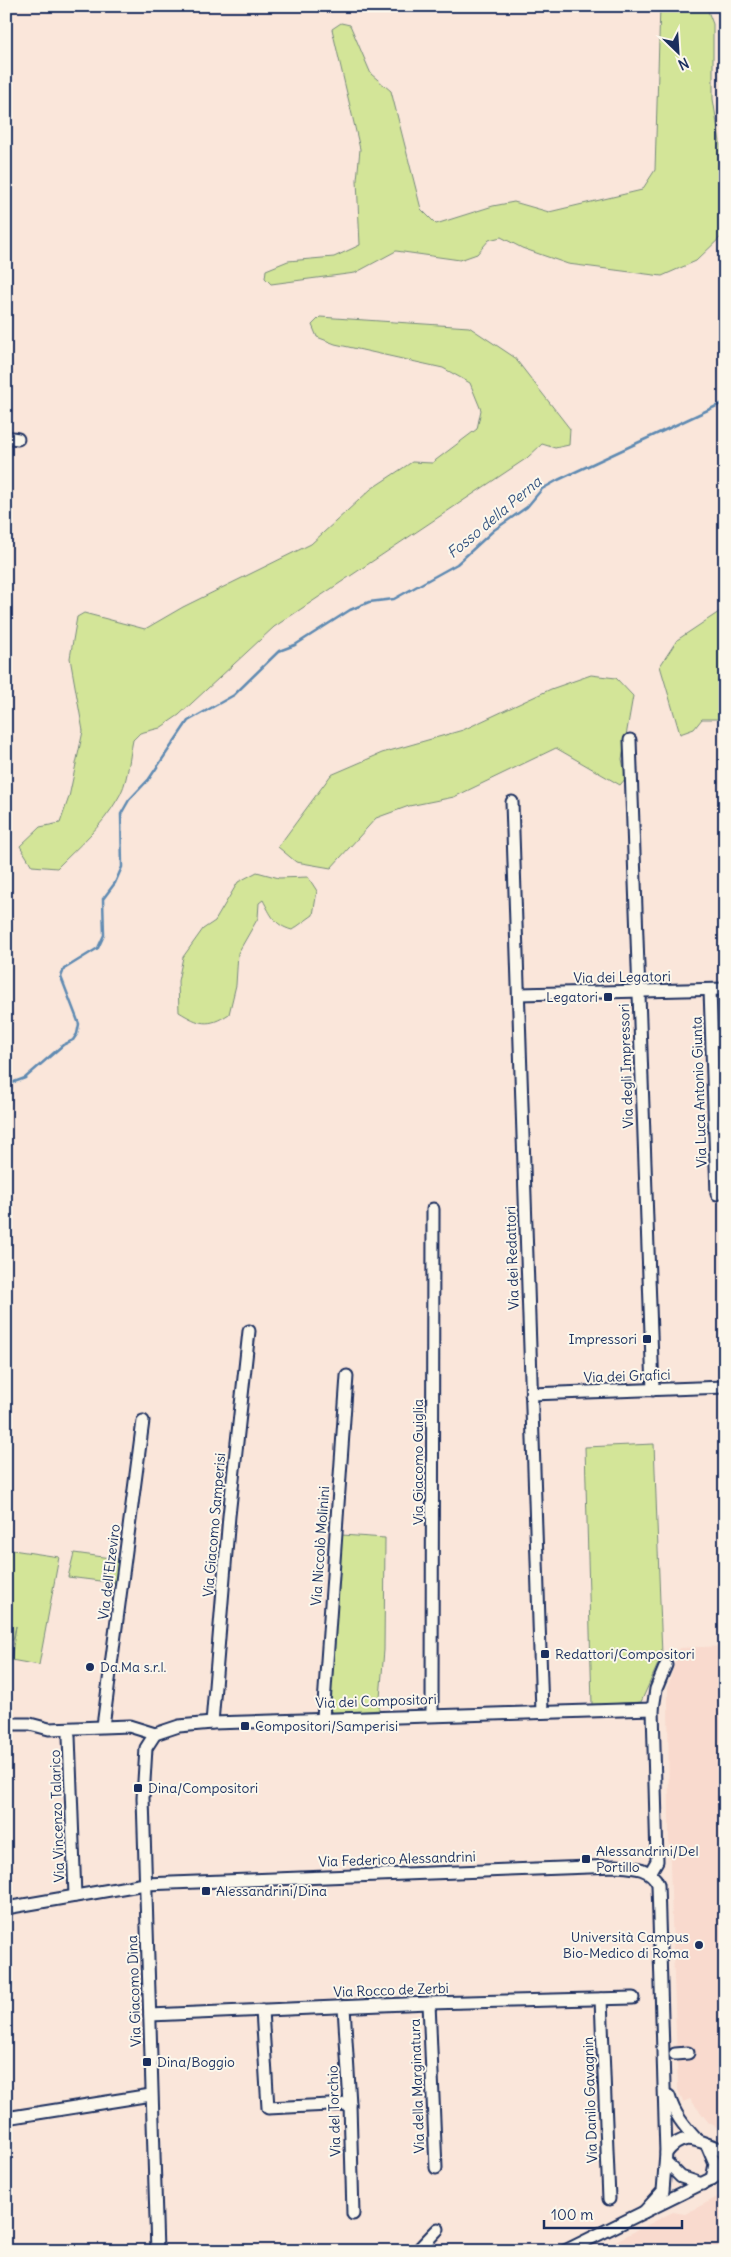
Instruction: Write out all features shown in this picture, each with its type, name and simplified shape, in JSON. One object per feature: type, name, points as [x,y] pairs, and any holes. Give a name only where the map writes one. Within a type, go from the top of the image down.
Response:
[{"type":"street","name":"Via degli Impressori","points":[[630,740],[653,1390]]},
{"type":"street","name":"Via dei Redattori","points":[[512,802],[520,994],[542,1712]]},
{"type":"street","name":"Via dei Legatori","points":[[520,994],[725,989]]},
{"type":"street","name":"Via Luca Antonio Giunta","points":[[710,990],[717,1194]]},
{"type":"street","name":"Via Giacomo Guiglia","points":[[432,1714],[434,1209]]},
{"type":"street","name":"Via Giacomo Samperisi","points":[[212,1722],[229,1516],[249,1331]]},
{"type":"street","name":"Via Niccolò Molinini","points":[[323,1718],[347,1376]]},
{"type":"street","name":"Via dei Grafici","points":[[531,1394],[725,1387]]},
{"type":"street","name":"Via dell'Elzeviro","points":[[103,1726],[143,1421]]},
{"type":"street","points":[[644,2212],[663,2191],[666,2157],[658,1884],[650,1873],[657,1861],[653,1708],[655,1693],[666,1665]]},
{"type":"street","name":"Via dei Compositori","points":[[155,1734],[179,1726],[212,1722],[653,1708]]},
{"type":"street","points":[[6,1724],[27,1723],[49,1729],[129,1726],[155,1734]]},
{"type":"street","name":"Via Giacomo Dina","points":[[155,1734],[146,1748],[143,1770],[157,2251]]},
{"type":"street","name":"Via Vincenzo Talarico","points":[[69,1736],[75,1896]]},
{"type":"street","name":"Via Federico Alessandrini","points":[[6,1908],[145,1884],[616,1866],[636,1867],[650,1873]]},
{"type":"street","name":"Via Rocco de Zerbi","points":[[150,2016],[428,2003],[633,1998]]},
{"type":"street","name":"Via Danilo Gavagnin","points":[[600,1999],[609,2199]]},
{"type":"street","name":"Via della Marginatura","points":[[428,2003],[436,2168]]},
{"type":"street","name":"Via del Torchio","points":[[344,2007],[350,2104],[353,2214]]},
{"type":"street","points":[[262,2010],[268,2108],[350,2104]]},
{"type":"street","points":[[675,2054],[688,2053]]},
{"type":"street","points":[[665,2080],[673,2109],[684,2126],[696,2139],[707,2145],[725,2150]]},
{"type":"street","points":[[6,2118],[151,2094]]},
{"type":"street","points":[[666,2157],[681,2140],[696,2139]]},
{"type":"street","points":[[707,2145],[715,2164],[707,2182]]},
{"type":"street","points":[[666,2157],[680,2177],[707,2182]]},
{"type":"street","points":[[565,2251],[725,2172]]},
{"type":"street","points":[[417,2251],[438,2230]]},
{"type":"shaded area","name":"Università Campus Bio-Medico di Roma","points":[[725,1646],[725,2131],[709,2123],[690,2099],[683,2102],[678,2090],[669,1836],[668,1686],[679,1648]]},
{"type":"shaded area","points":[[725,2193],[725,2251],[596,2251],[673,2212],[685,2214]]},
{"type":"green space","points":[[660,6],[706,6],[713,24],[713,99],[725,173],[725,233],[696,261],[662,276],[568,264],[522,248],[501,237],[489,240],[477,254],[460,260],[396,251],[355,273],[271,284],[265,278],[266,270],[288,261],[334,257],[360,245],[357,180],[360,149],[332,29],[341,23],[350,25],[371,74],[391,91],[421,209],[436,224],[493,206],[514,202],[549,212],[642,190],[655,170]]},
{"type":"green space","points":[[320,317],[469,327],[514,357],[570,429],[569,445],[555,448],[542,444],[527,458],[274,627],[179,715],[160,728],[140,733],[133,740],[126,779],[121,794],[104,819],[57,868],[32,866],[20,846],[40,827],[60,823],[69,797],[83,731],[70,658],[77,617],[84,613],[145,629],[183,607],[311,544],[371,489],[412,462],[432,463],[477,429],[481,410],[470,383],[443,368],[335,344],[317,337],[312,325]]},
{"type":"green space","points":[[725,608],[725,719],[702,719],[694,729],[680,734],[660,666],[677,640]]},
{"type":"green space","points":[[591,675],[616,678],[633,696],[622,759],[626,778],[620,785],[556,748],[454,797],[409,806],[376,818],[331,868],[296,862],[278,847],[331,775],[382,753],[463,730],[551,689]]},
{"type":"green space","points":[[257,872],[279,878],[308,877],[317,891],[313,915],[292,930],[277,922],[263,900],[259,903],[258,918],[238,953],[236,985],[229,1014],[209,1023],[198,1022],[179,1012],[178,981],[183,957],[203,929],[215,921],[238,882]]},
{"type":"green space","points":[[654,1444],[662,1655],[641,1702],[592,1705],[585,1447]]},
{"type":"green space","points":[[342,1535],[385,1538],[384,1650],[379,1710],[333,1714],[328,1706]]},
{"type":"green space","points":[[6,1549],[59,1557],[39,1665],[11,1660],[16,1626],[13,1640],[6,1639]]},
{"type":"green space","points":[[74,1553],[118,1559],[116,1583],[68,1577]]},
{"type":"waterway","name":"Fosso della Perna","points":[[6,1085],[25,1078],[63,1045],[73,1040],[77,1034],[79,1024],[61,977],[64,969],[98,948],[104,935],[103,899],[115,883],[122,867],[121,814],[129,800],[149,779],[188,721],[234,695],[279,651],[295,645],[350,610],[369,602],[394,599],[457,564],[494,530],[527,507],[542,489],[725,402]]},
{"type":"place","name":"Legatori","points":[[608,997]]},
{"type":"place","name":"Impressori","points":[[647,1339]]},
{"type":"place","name":"Redattori/Compositori","points":[[545,1654]]},
{"type":"place","name":"Da.Ma s.r.l.","points":[[90,1667]]},
{"type":"place","name":"Compositori/Samperisi","points":[[245,1726]]},
{"type":"place","name":"Dina/Compositori","points":[[138,1788]]},
{"type":"place","name":"Alessandrini/Del Portillo","points":[[586,1859]]},
{"type":"place","name":"Alessandrini/Dina","points":[[206,1891]]},
{"type":"place","name":"Università Campus Bio-Medico di Roma","points":[[699,1945]]},
{"type":"place","name":"Dina/Boggio","points":[[147,2062]]}]
